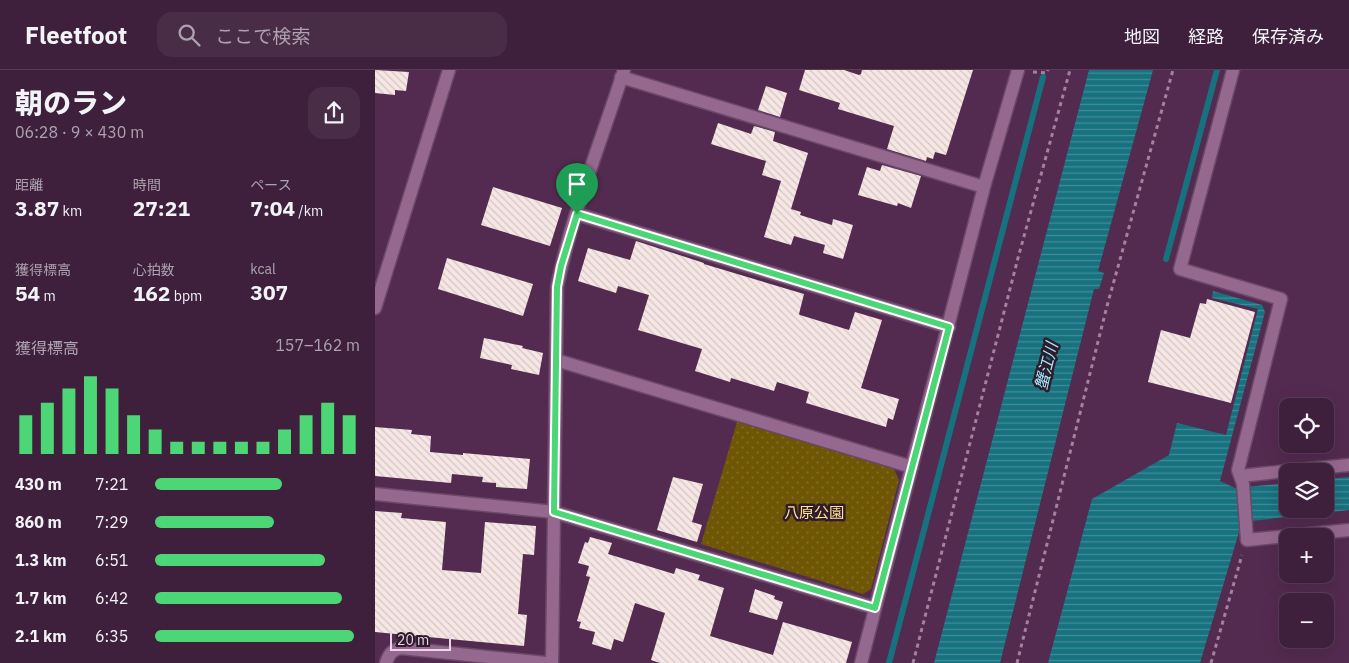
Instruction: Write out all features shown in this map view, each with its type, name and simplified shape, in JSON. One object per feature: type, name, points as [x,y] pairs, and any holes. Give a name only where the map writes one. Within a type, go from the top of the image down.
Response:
[{"type":"street","points":[[375,308],[377,295],[449,70]]},
{"type":"street","points":[[861,663],[984,187],[1018,70]]},
{"type":"street","points":[[1233,70],[1180,269],[1281,299],[1238,470],[1241,480],[1247,540],[1349,530]]},
{"type":"street","points":[[553,663],[557,287],[561,266],[577,214],[623,74],[984,187]]},
{"type":"street","points":[[577,214],[949,327]]},
{"type":"street","points":[[556,360],[912,467]]},
{"type":"street","points":[[1334,466],[1349,465]]},
{"type":"street","points":[[1241,480],[1279,473]]},
{"type":"street","points":[[375,494],[554,512],[875,608]]},
{"type":"street","points":[[387,663],[389,654],[401,648],[546,663]]},
{"type":"path","points":[[913,663],[1018,258],[1070,70]]},
{"type":"path","points":[[1017,663],[1107,306],[1173,70]]},
{"type":"path","points":[[1211,663],[1247,540]]},
{"type":"green space","name":"八原公園","points":[[737,422],[894,469],[899,480],[871,589],[863,594],[701,544]]},
{"type":"water","name":"蟹江川","points":[[1089,70],[1153,70],[1098,271],[1104,273],[1099,289],[1094,289],[1000,663],[934,663]]},
{"type":"water","points":[[1213,291],[1262,305],[1265,312],[1220,481],[1235,488],[1279,484],[1279,518],[1242,522],[1200,663],[1048,663],[1092,499],[1169,455],[1177,423],[1226,435],[1258,309],[1212,298]]},
{"type":"water","points":[[1349,477],[1349,510],[1334,512],[1334,478]]},
{"type":"building","points":[[375,70],[409,72],[406,91],[395,90],[395,95],[375,93]]},
{"type":"building","points":[[805,70],[844,70],[859,75],[862,70],[973,70],[946,155],[935,152],[933,159],[927,157],[926,161],[887,149],[894,126],[838,109],[840,103],[799,90]]},
{"type":"building","points":[[766,86],[787,93],[780,117],[758,110]]},
{"type":"building","points":[[718,123],[751,134],[754,126],[775,132],[773,141],[808,153],[791,209],[801,212],[800,215],[832,225],[833,219],[853,225],[843,259],[823,253],[825,245],[794,236],[791,245],[764,237],[781,181],[762,175],[766,161],[711,144]]},
{"type":"building","points":[[882,165],[921,176],[911,208],[898,203],[897,206],[858,195],[867,167],[880,171]]},
{"type":"building","points":[[493,187],[562,208],[550,246],[481,225]]},
{"type":"building","points":[[636,241],[804,294],[800,315],[849,330],[855,312],[882,320],[861,388],[899,399],[893,420],[888,418],[886,427],[806,403],[809,392],[777,382],[774,391],[731,378],[730,382],[695,371],[702,349],[638,330],[649,295],[618,286],[616,293],[578,281],[588,248],[630,260]]},
{"type":"building","points":[[447,258],[533,284],[523,316],[438,289]]},
{"type":"building","points":[[1207,299],[1255,312],[1231,403],[1148,382],[1161,330],[1190,338],[1200,303],[1206,304]]},
{"type":"building","points":[[484,338],[523,346],[522,348],[543,353],[539,375],[511,369],[512,365],[480,358]]},
{"type":"building","points":[[375,427],[412,430],[411,434],[431,436],[430,452],[530,459],[527,489],[496,487],[496,483],[482,482],[483,477],[452,474],[451,483],[375,476]]},
{"type":"building","points":[[673,477],[703,484],[692,522],[702,525],[697,542],[657,530]]},
{"type":"building","points":[[375,511],[402,513],[401,518],[446,522],[442,570],[481,573],[485,522],[536,526],[534,555],[523,554],[518,614],[527,615],[524,646],[375,632]]},
{"type":"building","points":[[590,537],[612,543],[608,554],[674,574],[676,568],[700,575],[698,580],[724,588],[710,636],[773,655],[783,622],[852,642],[846,663],[660,663],[651,660],[665,613],[635,603],[623,642],[614,639],[611,650],[592,644],[595,632],[579,628],[581,622],[577,621],[590,577],[586,576],[589,566],[578,563],[585,542],[588,543]]},
{"type":"building","points":[[755,589],[775,596],[774,599],[783,602],[777,620],[749,612]]},
{"type":"waterway","points":[[1166,259],[1217,70]]},
{"type":"waterway","points":[[889,663],[1043,77]]},
{"type":"route","points":[[577,214],[949,327],[875,608],[554,512],[557,287],[561,266],[577,214]]}]
